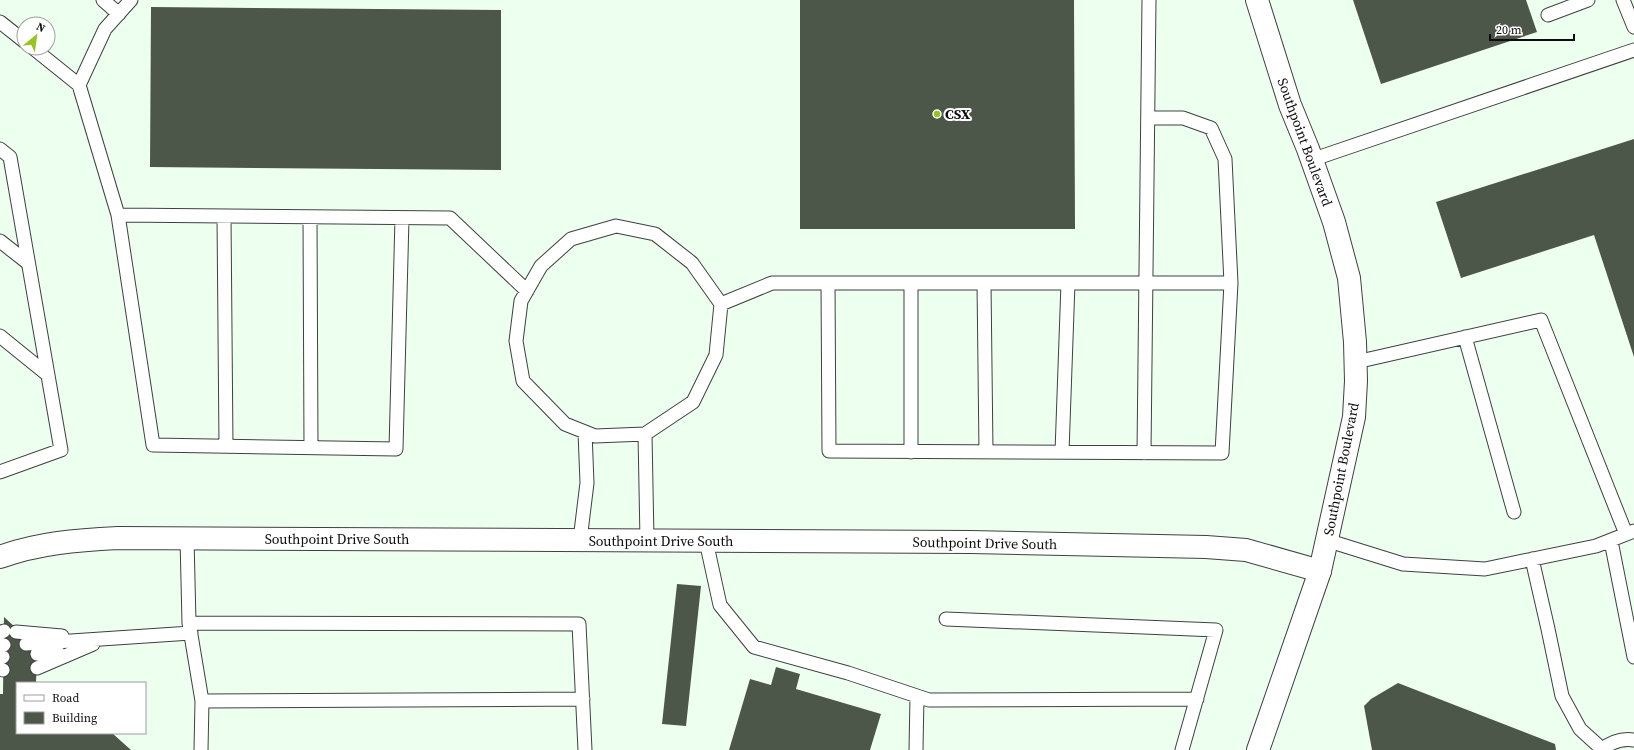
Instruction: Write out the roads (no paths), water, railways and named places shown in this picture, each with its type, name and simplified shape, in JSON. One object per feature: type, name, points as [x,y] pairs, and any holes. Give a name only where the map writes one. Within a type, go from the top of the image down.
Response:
[{"type":"street","name":"Southpoint Boulevard","points":[[1257,0],[1290,105],[1312,160],[1334,222],[1349,278],[1356,362],[1354,418],[1320,571],[1258,750]]},
{"type":"street","name":"Southpoint Drive South","points":[[0,557],[18,550],[68,541],[118,538],[971,542],[1206,547],[1246,550],[1320,571]]},
{"type":"lane","points":[[103,0],[119,14]]},
{"type":"lane","points":[[78,85],[105,29],[131,0]]},
{"type":"lane","points":[[1144,453],[1149,0]]},
{"type":"lane","points":[[1548,15],[1588,0]]},
{"type":"lane","points":[[1623,0],[1634,28]]},
{"type":"lane","points":[[0,22],[16,35]]},
{"type":"lane","points":[[1312,160],[1634,50]]},
{"type":"lane","points":[[43,56],[78,85],[118,215],[153,445],[396,449],[402,218]]},
{"type":"lane","points":[[828,283],[829,451],[1222,453],[1232,283],[1225,159],[1211,128],[1183,118],[1148,118]]},
{"type":"lane","points":[[0,149],[10,157],[61,450],[0,472]]},
{"type":"lane","points":[[118,215],[450,218],[527,291]]},
{"type":"lane","points":[[224,216],[226,446]]},
{"type":"lane","points":[[310,217],[311,448]]},
{"type":"lane","points":[[616,226],[655,234],[692,264],[721,304],[716,355],[693,402],[645,434],[596,436],[565,424],[523,380],[516,341],[521,301],[541,266],[571,239],[616,226]]},
{"type":"lane","points":[[0,241],[28,263]]},
{"type":"lane","points":[[721,304],[772,283],[1232,283]]},
{"type":"lane","points":[[911,283],[911,452]]},
{"type":"lane","points":[[984,283],[986,452]]},
{"type":"lane","points":[[1062,452],[1068,283]]},
{"type":"lane","points":[[1326,540],[1403,564],[1485,569],[1596,546],[1630,533],[1541,320],[1356,362]]},
{"type":"lane","points":[[0,336],[48,375]]},
{"type":"lane","points":[[1465,337],[1514,512]]},
{"type":"lane","points":[[580,540],[587,483],[585,432]]},
{"type":"lane","points":[[645,434],[647,540]]},
{"type":"lane","points":[[187,538],[190,628],[202,701],[202,750]]},
{"type":"lane","points":[[706,541],[720,605],[754,647],[848,673],[929,700],[1197,699]]},
{"type":"lane","points":[[1610,541],[1634,657]]},
{"type":"lane","points":[[1532,559],[1562,696],[1580,729],[1602,750],[1611,743],[1621,740],[1634,740]]},
{"type":"lane","points":[[946,619],[1216,630],[1182,750]]},
{"type":"lane","points":[[26,644],[104,639],[190,628],[579,624],[585,750]]},
{"type":"lane","points":[[7,632],[104,639]]},
{"type":"lane","points":[[37,654],[104,639]]},
{"type":"lane","points":[[37,668],[104,639]]},
{"type":"lane","points":[[916,750],[917,696]]},
{"type":"lane","points":[[202,701],[583,699]]},
{"type":"place","name":"CSX","points":[[937,114]]}]
